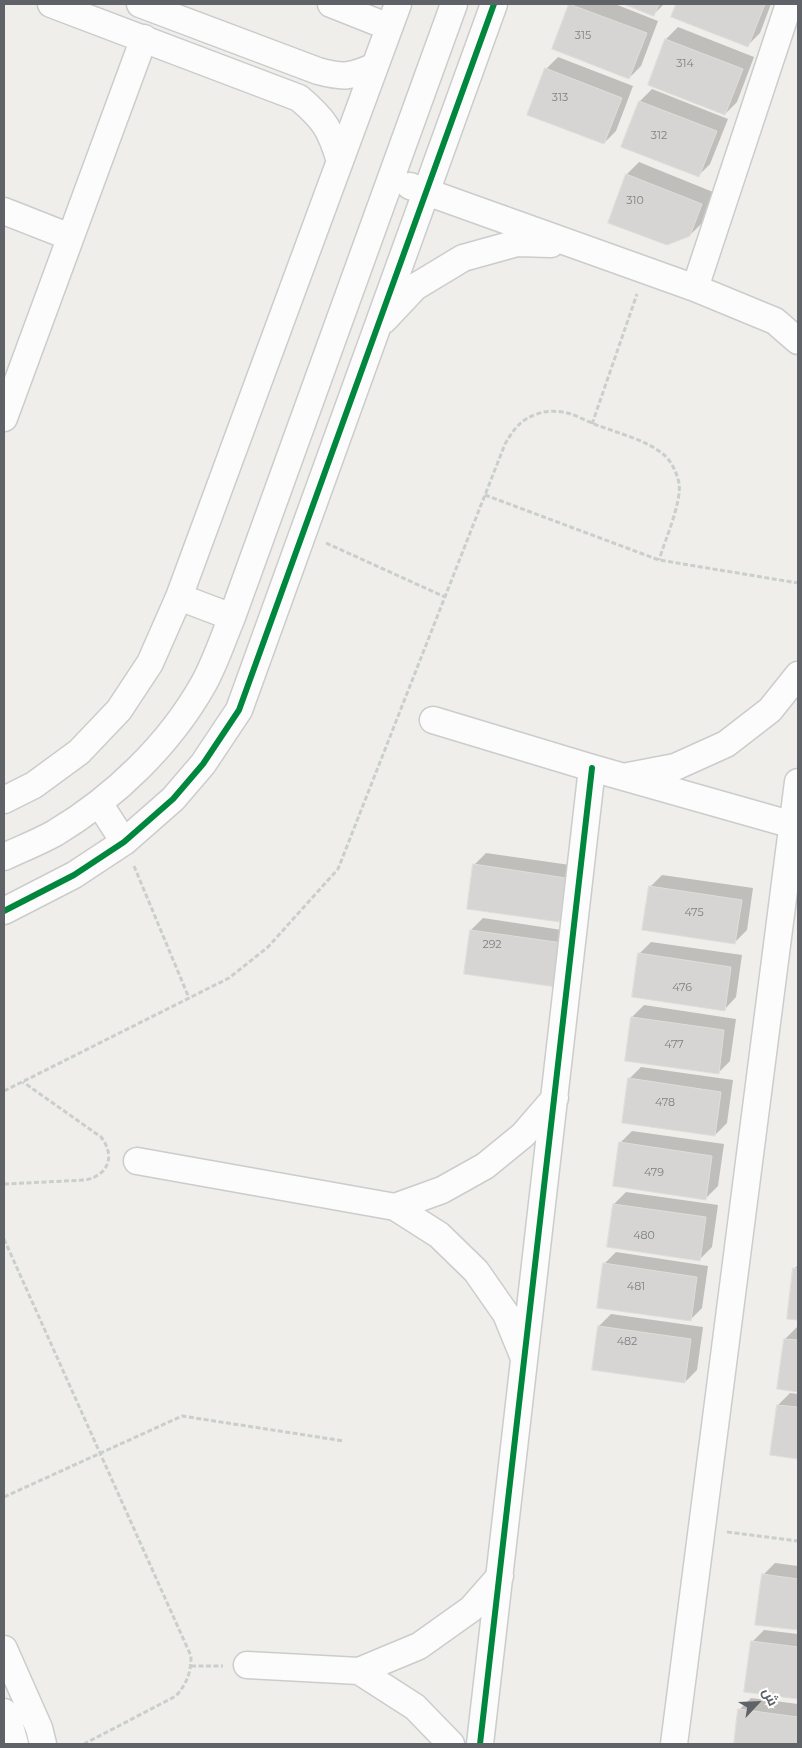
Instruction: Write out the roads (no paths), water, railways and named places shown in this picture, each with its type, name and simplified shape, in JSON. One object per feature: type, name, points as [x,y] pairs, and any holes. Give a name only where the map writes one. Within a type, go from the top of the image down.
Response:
[{"type":"street","points":[[51,4],[299,98],[319,115],[332,136],[340,161]]},
{"type":"street","points":[[140,4],[327,74],[337,76],[357,74],[375,66]]},
{"type":"street","points":[[4,800],[34,786],[79,752],[119,710],[150,663],[179,597],[394,15],[332,4]]},
{"type":"street","points":[[4,857],[55,833],[99,803],[139,768],[174,728],[204,683],[232,617],[454,4]]},
{"type":"street","points":[[4,911],[74,875],[124,842],[173,799],[197,771],[239,710],[494,4]]},
{"type":"street","points":[[695,288],[791,13]]},
{"type":"street","points":[[4,418],[144,38]]},
{"type":"street","points":[[391,178],[695,288],[775,321],[798,341]]},
{"type":"street","points":[[4,212],[70,237]]},
{"type":"street","points":[[377,328],[415,287],[463,258],[517,243],[573,244]]},
{"type":"street","points":[[179,597],[232,617]]},
{"type":"street","points":[[622,777],[675,767],[726,744],[770,710],[798,675]]},
{"type":"street","points":[[433,720],[622,777],[793,824]]},
{"type":"street","points":[[480,1744],[592,768]]},
{"type":"street","points":[[674,1744],[798,782]]},
{"type":"street","points":[[99,803],[124,842]]},
{"type":"street","points":[[396,1207],[442,1190],[485,1166],[523,1135],[555,1098]]},
{"type":"street","points":[[137,1161],[396,1207],[439,1235],[476,1271],[506,1314],[525,1359]]},
{"type":"street","points":[[247,1665],[359,1671],[419,1646],[471,1609],[500,1576]]},
{"type":"street","points":[[4,1650],[39,1728],[43,1744]]},
{"type":"street","points":[[359,1671],[416,1707],[451,1744]]},
{"type":"street","points":[[4,1712],[15,1744]]}]
